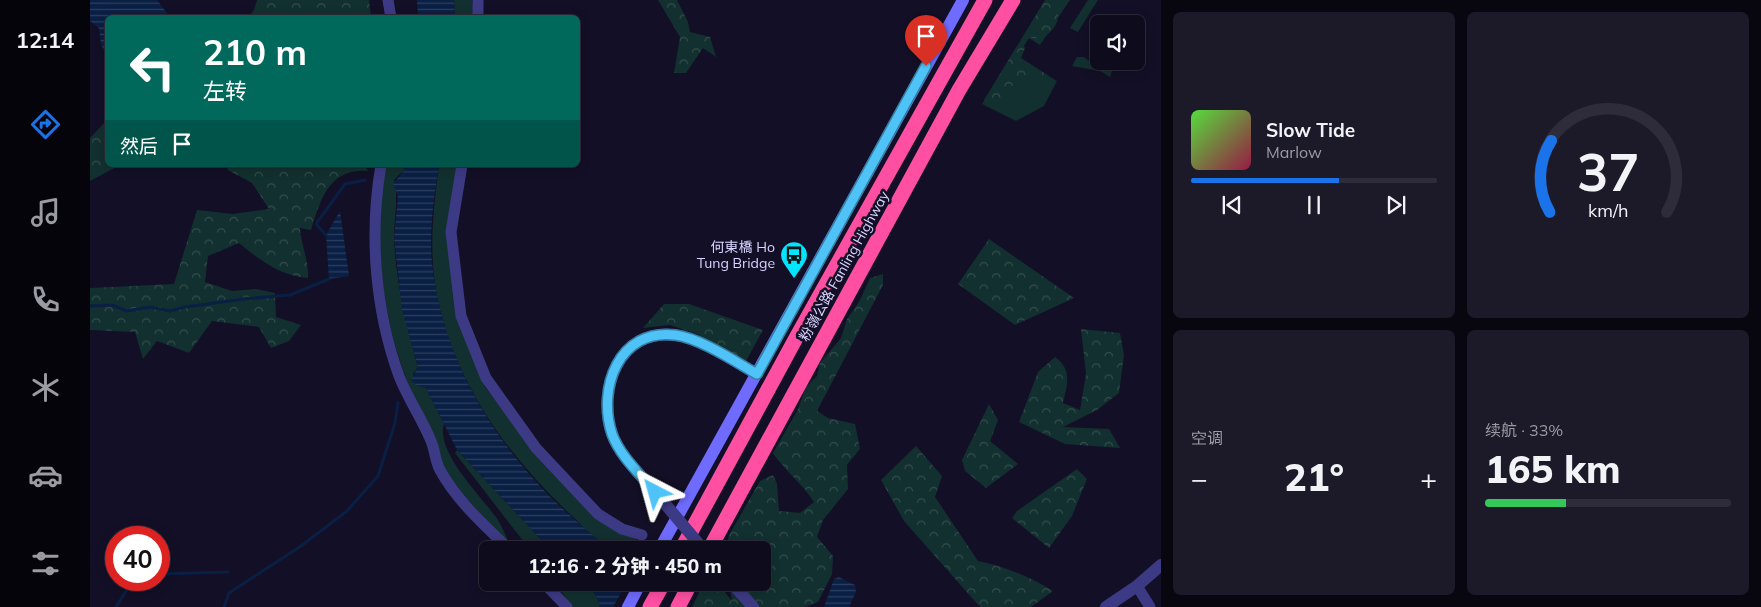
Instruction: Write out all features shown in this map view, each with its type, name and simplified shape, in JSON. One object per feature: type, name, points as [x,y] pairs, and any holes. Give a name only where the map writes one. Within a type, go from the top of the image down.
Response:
[{"type":"highway","name":"粉嶺公路 Fanling Highway","points":[[686,541],[801,329],[985,0]]},
{"type":"highway","name":"粉嶺公路 Fanling Highway","points":[[714,541],[959,90],[1013,0]]},
{"type":"highway","points":[[650,607],[659,591]]},
{"type":"highway","points":[[678,607],[686,591]]},
{"type":"main road","points":[[664,541],[963,0]]},
{"type":"main road","points":[[628,607],[637,591]]},
{"type":"street","points":[[388,0],[390,15]]},
{"type":"street","points":[[478,0],[478,15]]},
{"type":"street","points":[[382,167],[376,209],[376,266],[381,306],[399,374],[431,441],[439,468],[469,508],[501,541]]},
{"type":"street","points":[[462,167],[451,232],[461,316],[486,378],[536,448],[598,514],[622,529],[642,535]]},
{"type":"street","points":[[696,541],[619,448],[609,421],[608,382],[624,354],[644,339],[662,335],[676,335],[692,340],[757,374]]},
{"type":"street","points":[[1106,607],[1137,586],[1161,565]]},
{"type":"street","points":[[1137,586],[1150,607]]},
{"type":"street","points":[[551,591],[566,607]]},
{"type":"street","points":[[739,591],[753,607]]},
{"type":"green space","points":[[257,0],[369,0],[371,15],[250,15],[254,10]]},
{"type":"green space","points":[[454,0],[472,0],[474,15],[455,15]]},
{"type":"green space","points":[[658,0],[677,0],[688,22],[690,32],[710,37],[716,57],[703,48],[686,73],[674,73],[680,37]]},
{"type":"green space","points":[[1045,0],[1070,0],[1040,45],[1029,38],[1017,57],[1057,81],[1044,106],[1016,121],[982,104]]},
{"type":"green space","points":[[1088,0],[1098,0],[1078,32],[1070,28]]},
{"type":"green space","points":[[1044,2],[1056,2],[1058,19],[1054,27],[1042,39],[1031,38],[1021,41]]},
{"type":"green space","points":[[1017,46],[1024,46],[1025,48],[1021,58],[1049,76],[1039,76],[1031,71],[1029,73],[1030,85],[1025,88],[1010,85],[995,104],[987,105],[984,100]]},
{"type":"green space","points":[[1077,57],[1084,57],[1090,62],[1090,69],[1072,66]]},
{"type":"green space","points":[[1094,70],[1112,70],[1110,77]]},
{"type":"green space","points":[[105,122],[105,167],[116,167],[90,181],[90,138]]},
{"type":"green space","points":[[227,167],[365,167],[369,171],[355,171],[344,174],[336,180],[323,196],[311,230],[300,228],[308,278],[288,274],[271,266],[239,243],[208,256],[205,282],[232,291],[256,289],[275,293],[276,317],[301,325],[289,341],[271,348],[259,327],[212,321],[189,353],[157,341],[143,359],[135,332],[90,330],[90,288],[174,284],[197,210],[233,214],[269,209],[252,183],[228,170]]},
{"type":"green space","points":[[384,167],[404,167],[404,170],[394,180],[396,202],[394,238],[402,303],[418,367],[413,374],[416,385],[426,388],[444,424],[443,435],[453,461],[498,520],[508,541],[467,499],[445,470],[436,441],[416,403],[394,341],[387,312],[380,254]]},
{"type":"green space","points":[[439,167],[459,167],[447,235],[457,316],[485,387],[546,466],[595,516],[639,541],[599,541],[590,534],[526,469],[488,418],[458,362],[447,332],[435,283],[432,232]]},
{"type":"green space","points":[[989,239],[1074,298],[1015,325],[958,284]]},
{"type":"green space","points":[[883,274],[883,285],[817,411],[828,418],[855,424],[860,449],[847,465],[848,489],[823,520],[817,537],[833,556],[832,574],[818,602],[805,607],[692,607],[700,591],[724,591],[732,601],[730,591],[771,591],[771,541],[727,541],[729,535],[760,481],[773,475],[777,484],[779,511],[800,513],[814,502],[773,453],[797,411],[806,387],[817,376],[820,363],[841,338],[847,319],[859,302],[870,278]]},
{"type":"green space","points":[[664,304],[689,304],[763,330],[745,363],[697,334],[670,325],[643,328]]},
{"type":"green space","points":[[1081,329],[1120,333],[1124,355],[1119,393],[1097,410],[1063,427],[1109,429],[1120,448],[1065,444],[1019,422],[1038,372],[1055,357],[1064,367],[1067,378],[1063,403],[1080,410],[1086,374]]},
{"type":"green space","points":[[989,404],[998,420],[990,441],[1018,464],[986,488],[965,471],[962,460]]},
{"type":"green space","points":[[916,446],[942,476],[935,497],[978,561],[1017,573],[1053,591],[1031,607],[980,607],[904,521],[881,480]]},
{"type":"green space","points":[[457,450],[543,541],[523,541],[455,453]]},
{"type":"green space","points":[[1077,469],[1087,479],[1072,516],[1049,548],[1012,518],[1017,511]]},
{"type":"green space","points":[[561,591],[592,591],[597,597],[600,607],[573,607]]},
{"type":"water","points":[[90,0],[157,0],[168,15],[105,15],[105,54],[101,44],[99,28],[90,21]]},
{"type":"water","points":[[417,0],[454,0],[455,15],[418,15]]},
{"type":"water","points":[[404,167],[439,167],[434,202],[431,251],[440,306],[453,348],[470,387],[492,425],[518,460],[546,493],[601,541],[543,541],[457,450],[426,388],[416,385],[411,380],[418,367],[402,310],[394,238],[398,197],[393,184],[404,170]]},
{"type":"water","points":[[340,211],[349,276],[329,279],[326,235]]},
{"type":"water","points":[[839,577],[855,585],[856,592],[849,607],[824,607],[834,579]]},
{"type":"water","points":[[592,591],[671,591],[688,607],[600,607],[597,597]]},
{"type":"pier","points":[[622,591],[675,591],[691,607],[613,607]]},
{"type":"waterway","points":[[326,235],[316,224],[345,184],[365,180]]},
{"type":"waterway","points":[[90,306],[112,305],[127,311],[150,307],[170,311],[185,307],[244,299],[290,295],[329,279]]},
{"type":"waterway","points":[[224,607],[229,593],[301,546],[347,511],[378,476],[395,423],[398,403]]},
{"type":"waterway","points":[[170,574],[228,572]]},
{"type":"waterway","points":[[116,607],[126,591]]},
{"type":"place","name":"何東橋 Ho Tung Bridge","points":[[794,279]]},
{"type":"route","points":[[655,492],[619,448],[613,435],[607,409],[607,397],[608,382],[617,364],[624,354],[644,339],[662,335],[676,335],[692,340],[757,374],[926,66]]}]
